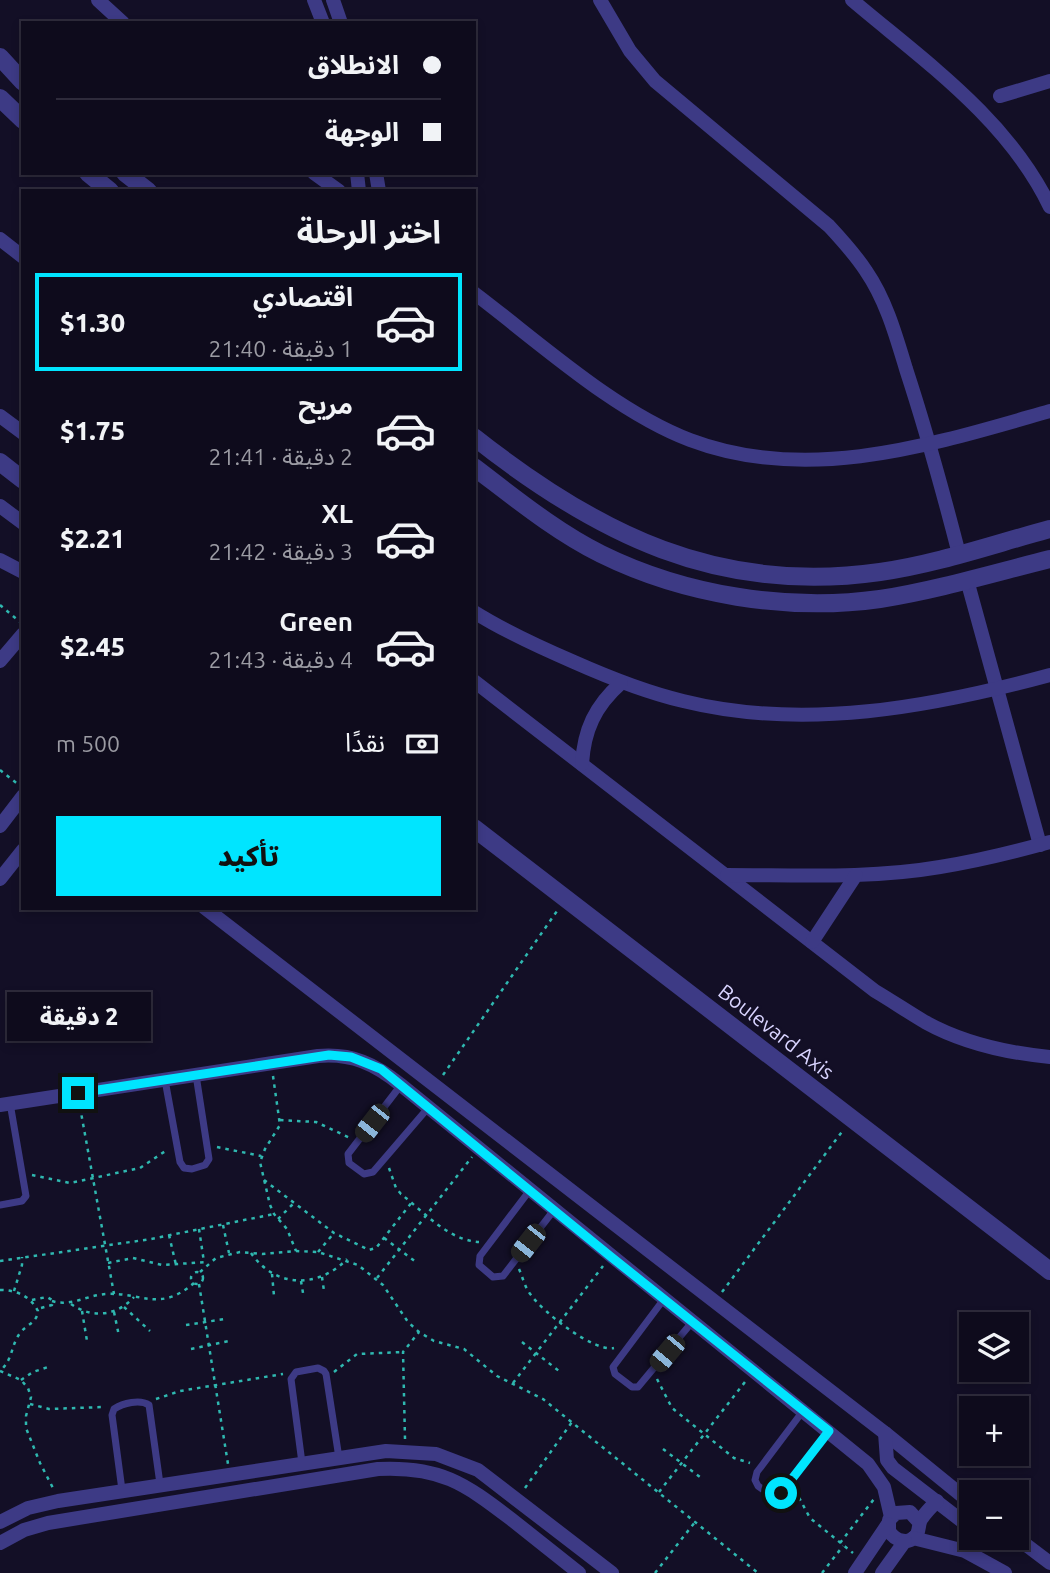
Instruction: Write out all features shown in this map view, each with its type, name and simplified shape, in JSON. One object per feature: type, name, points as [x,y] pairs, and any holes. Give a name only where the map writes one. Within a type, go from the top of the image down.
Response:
[{"type":"street","points":[[98,0],[121,21]]},
{"type":"street","points":[[314,0],[322,21]]},
{"type":"street","points":[[333,0],[340,21]]},
{"type":"street","points":[[600,0],[630,51],[655,81],[828,226],[849,247],[867,271],[889,317],[931,445],[959,554]]},
{"type":"street","points":[[852,0],[971,100],[1015,149],[1050,207]]},
{"type":"street","points":[[0,57],[21,80]]},
{"type":"street","points":[[1000,96],[1050,81]]},
{"type":"street","points":[[1,102],[21,118]]},
{"type":"street","points":[[90,175],[108,189]]},
{"type":"street","points":[[128,175],[145,189]]},
{"type":"street","points":[[317,175],[336,189]]},
{"type":"street","points":[[0,239],[21,255]]},
{"type":"street","points":[[476,295],[607,394],[648,419],[690,440],[739,453],[792,460],[844,459],[931,445],[1050,411]]},
{"type":"street","points":[[0,416],[21,432]]},
{"type":"street","points":[[476,438],[561,500],[630,538],[692,560],[764,574],[839,576],[896,569],[1050,529]]},
{"type":"street","points":[[0,462],[21,478]]},
{"type":"street","points":[[476,469],[552,526],[601,554],[649,573],[710,590],[799,603],[842,603],[879,599],[1050,559]]},
{"type":"street","points":[[0,506],[21,522]]},
{"type":"street","points":[[0,560],[21,571]]},
{"type":"street","points":[[727,875],[856,875],[939,868],[1045,844],[967,580]]},
{"type":"street","points":[[476,613],[523,640],[621,683],[697,704],[752,712],[786,715],[889,708],[998,689],[1050,675]]},
{"type":"street","points":[[0,661],[21,636]]},
{"type":"street","points":[[476,683],[875,991],[927,1023],[956,1036],[990,1047],[1050,1057]]},
{"type":"street","points":[[582,764],[587,727],[607,695],[621,683]]},
{"type":"street","points":[[0,826],[21,799]]},
{"type":"street","name":"Boulevard Axis","points":[[476,830],[1050,1271]]},
{"type":"street","points":[[0,879],[21,853]]},
{"type":"street","points":[[812,942],[856,875]]},
{"type":"street","points":[[208,910],[885,1433],[959,1493]]},
{"type":"street","points":[[5,1104],[329,1055],[351,1057],[381,1069],[868,1464],[884,1487],[894,1517],[893,1537],[965,1552],[1004,1573]]},
{"type":"street","points":[[885,1433],[887,1460],[893,1468],[959,1518]]},
{"type":"street","points":[[0,1522],[28,1508],[58,1501],[302,1463],[386,1451],[406,1451],[436,1454],[464,1464],[490,1478],[612,1573]]},
{"type":"street","points":[[0,1543],[24,1530],[48,1522],[378,1469],[406,1469],[434,1474],[473,1489],[579,1573]]},
{"type":"street","points":[[859,1567],[919,1487]]},
{"type":"street","points":[[882,1573],[918,1531],[919,1522],[937,1501]]},
{"type":"street","points":[[894,1517],[914,1514],[919,1522]]},
{"type":"street","points":[[1029,1547],[1050,1563]]},
{"type":"lane","points":[[165,1080],[181,1165],[191,1169],[207,1163],[207,1144],[196,1075]]},
{"type":"lane","points":[[401,1085],[348,1154],[347,1161],[364,1174],[373,1172],[429,1107]]},
{"type":"lane","points":[[0,1205],[24,1200],[22,1172],[5,1104]]},
{"type":"lane","points":[[530,1189],[478,1258],[478,1263],[493,1277],[503,1276],[555,1209]]},
{"type":"lane","points":[[665,1298],[613,1367],[617,1377],[636,1387],[693,1321]]},
{"type":"lane","points":[[302,1463],[292,1375],[318,1368],[324,1371],[327,1379],[339,1458]]},
{"type":"lane","points":[[122,1490],[112,1415],[114,1409],[121,1405],[146,1403],[149,1407],[160,1484]]},
{"type":"lane","points":[[804,1410],[755,1476],[758,1486],[771,1495],[778,1495],[829,1431]]},
{"type":"path","points":[[0,605],[21,622]]},
{"type":"path","points":[[0,770],[21,786]]},
{"type":"path","points":[[435,1087],[565,899]]},
{"type":"path","points":[[271,1063],[280,1120],[278,1131],[261,1156],[264,1180],[274,1214],[287,1229],[296,1251]]},
{"type":"path","points":[[78,1093],[114,1293]]},
{"type":"path","points":[[714,1303],[852,1119]]},
{"type":"path","points":[[280,1120],[316,1122],[357,1142]]},
{"type":"path","points":[[22,1172],[62,1183],[93,1178],[140,1168],[177,1144]]},
{"type":"path","points":[[207,1144],[261,1156]]},
{"type":"path","points":[[377,1278],[480,1148]]},
{"type":"path","points":[[385,1158],[396,1188],[411,1202],[457,1237],[489,1243]]},
{"type":"path","points":[[264,1180],[334,1233],[369,1250],[376,1248],[411,1202]]},
{"type":"path","points":[[278,1219],[294,1202]]},
{"type":"path","points":[[0,1261],[169,1235],[274,1214]]},
{"type":"path","points":[[223,1224],[229,1253]]},
{"type":"path","points":[[199,1229],[204,1262]]},
{"type":"path","points":[[318,1252],[334,1233]]},
{"type":"path","points":[[169,1235],[176,1265]]},
{"type":"path","points":[[384,1238],[416,1262]]},
{"type":"path","points":[[108,1263],[133,1258],[162,1265],[176,1265],[210,1261],[229,1253],[273,1254],[296,1251],[318,1252],[347,1259],[377,1278],[408,1322],[419,1332],[434,1341],[464,1349],[489,1370],[543,1399],[758,1573]]},
{"type":"path","points":[[250,1253],[272,1274],[301,1281],[331,1273],[347,1259]]},
{"type":"path","points":[[513,1383],[610,1256]]},
{"type":"path","points":[[14,1291],[22,1257]]},
{"type":"path","points":[[515,1260],[529,1293],[560,1322],[597,1347],[607,1349],[629,1345]]},
{"type":"path","points":[[201,1272],[210,1261]]},
{"type":"path","points":[[201,1272],[195,1272],[191,1276],[197,1284],[205,1322],[229,1474]]},
{"type":"path","points":[[31,1300],[47,1297],[52,1301],[70,1303],[93,1295],[114,1293],[150,1300],[166,1298],[181,1293],[204,1279],[201,1272]]},
{"type":"path","points":[[272,1274],[274,1296]]},
{"type":"path","points":[[322,1277],[324,1291]]},
{"type":"path","points":[[301,1281],[303,1293]]},
{"type":"path","points":[[0,1290],[14,1291],[31,1300],[37,1309],[37,1319],[19,1335],[11,1358],[0,1371],[20,1380],[31,1394],[26,1416],[27,1433],[58,1501]]},
{"type":"path","points":[[70,1303],[82,1311],[94,1314],[113,1312],[124,1307],[134,1297]]},
{"type":"path","points":[[37,1309],[51,1305],[52,1301]]},
{"type":"path","points":[[124,1307],[150,1331]]},
{"type":"path","points":[[82,1311],[87,1341]]},
{"type":"path","points":[[113,1312],[119,1336]]},
{"type":"path","points":[[186,1325],[225,1319]]},
{"type":"path","points":[[406,1451],[403,1352],[419,1332]]},
{"type":"path","points":[[191,1349],[229,1342]]},
{"type":"path","points":[[522,1342],[559,1371]]},
{"type":"path","points":[[327,1379],[357,1354],[403,1352]]},
{"type":"path","points":[[20,1380],[33,1371],[48,1367]]},
{"type":"path","points":[[653,1369],[672,1408],[704,1434],[740,1461],[748,1463],[766,1460]]},
{"type":"path","points":[[659,1492],[754,1370]]},
{"type":"path","points":[[146,1403],[180,1391],[280,1374],[292,1375]]},
{"type":"path","points":[[30,1404],[49,1409],[91,1406],[114,1409]]},
{"type":"path","points":[[517,1499],[572,1422]]},
{"type":"path","points":[[663,1449],[700,1477]]},
{"type":"path","points":[[790,1481],[810,1518],[841,1544],[859,1567]]},
{"type":"path","points":[[822,1573],[884,1487]]},
{"type":"path","points":[[655,1573],[695,1522]]},
{"type":"route","points":[[78,1093],[329,1055],[351,1057],[381,1069],[829,1431],[781,1493]]}]
